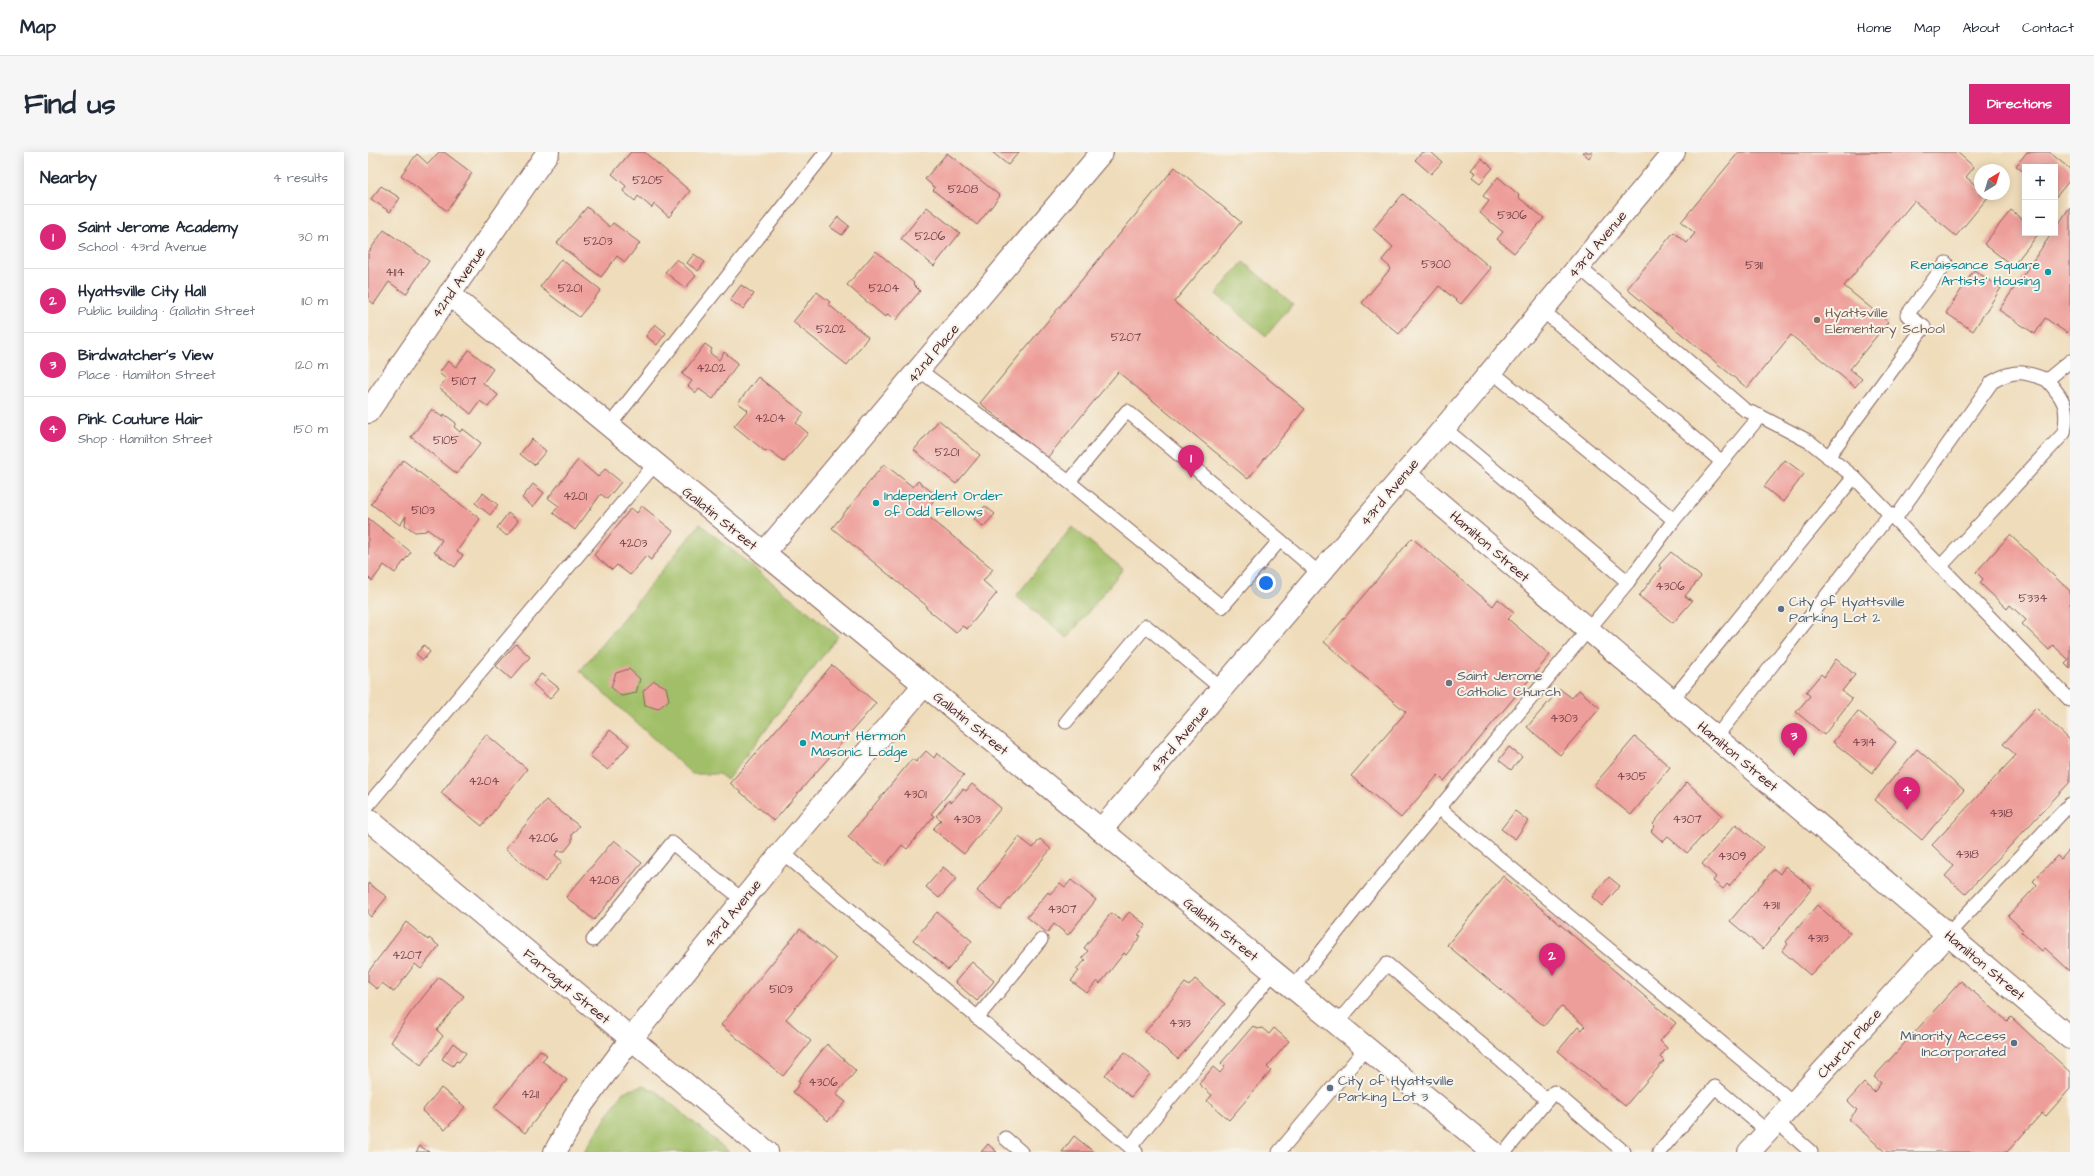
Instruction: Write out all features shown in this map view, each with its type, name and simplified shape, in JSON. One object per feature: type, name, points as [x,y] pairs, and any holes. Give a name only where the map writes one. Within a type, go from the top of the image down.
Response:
[{"type":"street","name":"42nd Avenue","points":[[371,400],[449,294],[548,152]]},
{"type":"street","name":"42nd Place","points":[[764,553],[1102,152]]},
{"type":"street","name":"43rd Avenue","points":[[1101,830],[1444,428],[1674,152]]},
{"type":"street","name":"Gallatin Street","points":[[449,294],[1493,1152]]},
{"type":"street","name":"Hamilton Street","points":[[1405,474],[2070,1038]]},
{"type":"street","name":"43rd Avenue","points":[[555,1152],[582,1106],[631,1039],[742,900],[924,685]]},
{"type":"street","name":"Farragut Street","points":[[368,816],[766,1152]]},
{"type":"street","name":"Church Place","points":[[1749,1152],[1948,934]]},
{"type":"lane","points":[[608,426],[826,152]]},
{"type":"lane","points":[[1828,457],[1924,328],[1907,316],[1946,263]]},
{"type":"lane","points":[[1579,267],[1745,410],[1760,416],[1810,442],[1854,477],[2070,700]]},
{"type":"lane","points":[[1542,310],[1722,462]]},
{"type":"lane","points":[[2047,380],[2070,361]]},
{"type":"lane","points":[[918,370],[1069,482],[1222,607],[1280,540]]},
{"type":"lane","points":[[1491,371],[1674,520]]},
{"type":"lane","points":[[1716,737],[1892,517],[1992,382],[2007,373],[2026,372],[2047,380],[2062,398],[2067,417],[2064,433],[1941,566]]},
{"type":"lane","points":[[1069,482],[1127,412],[1320,574]]},
{"type":"lane","points":[[1293,988],[1439,808],[1628,582],[1674,520],[1760,416]]},
{"type":"lane","points":[[1444,428],[1628,582]]},
{"type":"lane","points":[[368,816],[655,464]]},
{"type":"lane","points":[[1672,700],[1854,477]]},
{"type":"lane","points":[[1066,722],[1146,626],[1222,689]]},
{"type":"lane","points":[[1948,934],[2070,804]]},
{"type":"lane","points":[[1439,808],[1794,1103]]},
{"type":"lane","points":[[593,940],[672,843],[742,900]]},
{"type":"lane","points":[[782,852],[1133,1150],[1274,972]]},
{"type":"lane","points":[[977,1018],[1041,940]]},
{"type":"lane","points":[[1337,1023],[1387,964],[1547,1100]]},
{"type":"lane","points":[[1279,1152],[1366,1048]]},
{"type":"lane","points":[[1659,1152],[1715,1087],[1811,1152]]},
{"type":"lane","points":[[1505,1152],[1554,1092],[1624,1152]]},
{"type":"lane","points":[[1006,1138],[1020,1152]]},
{"type":"green space","points":[[1243,262],[1293,304],[1266,336],[1216,294]]},
{"type":"green space","points":[[700,524],[838,636],[727,780],[719,774],[692,774],[580,671]]},
{"type":"green space","points":[[1072,527],[1123,569],[1067,638],[1016,596]]},
{"type":"green space","points":[[643,1086],[657,1092],[729,1152],[584,1152],[623,1092]]},
{"type":"building","points":[[439,152],[444,152],[472,173],[447,211],[401,175],[417,154],[428,164]]},
{"type":"building","points":[[631,152],[644,152],[690,191],[669,217],[654,204],[652,208],[638,196],[635,201],[623,191],[626,186],[612,174]]},
{"type":"building","points":[[992,152],[1019,152],[1008,165]]},
{"type":"building","points":[[1422,152],[1431,152],[1442,162],[1431,174],[1415,160]]},
{"type":"building","points":[[1582,152],[1593,152],[1589,158]]},
{"type":"building","points":[[1739,152],[1957,152],[1974,167],[1966,177],[1974,184],[1974,200],[1986,200],[1956,236],[1914,201],[1844,286],[1888,322],[1850,369],[1862,379],[1855,387],[1791,335],[1747,388],[1627,289],[1674,232],[1687,243],[1695,233],[1681,222]]},
{"type":"building","points":[[2027,152],[2049,152],[2070,169],[2070,180],[2058,194],[2058,164],[2022,164],[2022,171],[2016,166]]},
{"type":"building","points":[[947,153],[1000,196],[977,225],[933,190],[935,188],[925,179]]},
{"type":"building","points":[[1481,158],[1493,168],[1480,183],[1472,177],[1476,173],[1471,170]]},
{"type":"building","points":[[1175,167],[1241,222],[1174,302],[1305,409],[1248,479],[1118,372],[1047,458],[980,403]]},
{"type":"building","points":[[1498,177],[1519,195],[1518,197],[1544,218],[1514,253],[1497,239],[1503,232],[1480,213],[1489,201],[1483,196]]},
{"type":"building","points":[[381,186],[400,198],[390,212],[371,199]]},
{"type":"building","points":[[1403,194],[1491,268],[1461,304],[1439,286],[1399,334],[1362,303],[1391,268],[1382,260],[1393,247],[1373,229]]},
{"type":"building","points":[[587,207],[610,227],[613,223],[640,243],[625,262],[617,256],[601,277],[557,243]]},
{"type":"building","points":[[927,207],[960,233],[934,266],[901,239]]},
{"type":"building","name":"Renaissance Square Artists’ Housing","points":[[2070,207],[2070,328],[2067,333],[2045,318],[2035,334],[1999,310],[2050,236],[2058,236],[2058,225]]},
{"type":"building","points":[[2011,210],[2022,219],[2022,236],[2037,236],[2013,266],[1984,244]]},
{"type":"building","points":[[838,217],[849,226],[842,235],[830,227]]},
{"type":"building","points":[[384,230],[429,261],[406,294],[389,282],[374,304],[368,299],[368,253]]},
{"type":"building","points":[[876,251],[914,283],[913,284],[920,291],[895,321],[888,314],[885,317],[847,285]]},
{"type":"building","points":[[694,254],[705,262],[698,271],[687,263]]},
{"type":"building","points":[[561,259],[601,290],[579,317],[540,287]]},
{"type":"building","points":[[677,259],[696,276],[685,288],[665,272]]},
{"type":"building","points":[[1974,270],[2001,288],[1973,331],[1946,313]]},
{"type":"building","points":[[741,285],[754,294],[743,309],[730,300]]},
{"type":"building","points":[[817,292],[830,302],[828,304],[868,337],[847,365],[793,322]]},
{"type":"building","points":[[655,324],[666,333],[657,345],[646,336]]},
{"type":"building","points":[[705,344],[712,349],[710,353],[719,360],[724,352],[738,363],[713,399],[699,389],[696,393],[688,386],[692,381],[682,374]]},
{"type":"building","points":[[469,350],[493,369],[483,383],[498,395],[488,407],[480,401],[471,414],[439,388],[446,379],[439,373],[448,361],[456,367]]},
{"type":"building","points":[[758,377],[804,413],[796,423],[808,433],[784,462],[768,450],[766,452],[734,426],[748,410],[738,403]]},
{"type":"building","points":[[432,409],[442,417],[444,414],[456,423],[454,427],[460,432],[463,429],[481,443],[457,474],[411,437]]},
{"type":"building","points":[[939,420],[980,455],[956,484],[914,450]]},
{"type":"building","points":[[532,439],[546,451],[534,465],[520,454]]},
{"type":"building","points":[[403,460],[480,519],[457,551],[463,555],[455,567],[434,552],[442,540],[427,529],[426,531],[415,532],[405,525],[406,516],[400,525],[371,504]]},
{"type":"building","points":[[578,460],[598,477],[605,469],[621,482],[607,499],[601,494],[575,530],[553,513],[559,506],[548,498]]},
{"type":"building","points":[[1785,460],[1804,474],[1783,502],[1764,487]]},
{"type":"building","points":[[884,464],[913,487],[918,481],[937,496],[924,513],[993,569],[983,581],[997,593],[967,629],[962,626],[956,633],[926,608],[927,606],[832,528]]},
{"type":"building","points":[[533,484],[544,493],[533,507],[522,498]]},
{"type":"building","points":[[483,493],[498,505],[490,515],[475,503]]},
{"type":"building","points":[[642,506],[673,531],[651,560],[646,556],[630,575],[617,565],[612,570],[594,555],[631,508],[637,513]]},
{"type":"building","points":[[985,506],[995,514],[983,527],[974,519]]},
{"type":"building","points":[[508,513],[518,521],[507,536],[497,528]]},
{"type":"building","points":[[368,518],[411,552],[395,573],[384,565],[372,581],[368,577]]},
{"type":"building","points":[[2010,535],[2070,591],[2070,669],[2065,664],[2069,660],[2053,645],[2049,650],[2022,624],[2026,620],[2010,605],[2007,609],[1980,583],[1983,579],[1976,572]]},
{"type":"building","name":"Saint Jerome Catholic Church","points":[[1412,538],[1493,606],[1498,599],[1514,612],[1508,619],[1550,655],[1444,781],[1438,775],[1401,818],[1351,776],[1406,712],[1324,642]]},
{"type":"building","points":[[1671,552],[1701,577],[1685,596],[1692,601],[1673,623],[1639,596],[1661,568],[1659,565]]},
{"type":"building","points":[[516,644],[530,657],[511,679],[496,666]]},
{"type":"building","points":[[424,645],[430,652],[423,660],[416,654]]},
{"type":"building","points":[[1836,659],[1855,675],[1842,691],[1852,699],[1824,735],[1796,712],[1810,696],[1806,692],[1821,674],[1824,677]]},
{"type":"building","name":"Mount Hermon Masonic Lodge","points":[[832,665],[876,703],[774,821],[730,783]]},
{"type":"building","points":[[629,669],[640,679],[636,693],[621,696],[611,687],[616,673]]},
{"type":"building","points":[[541,674],[559,688],[550,699],[533,684]]},
{"type":"building","points":[[654,681],[666,687],[669,700],[658,709],[645,705],[643,691]]},
{"type":"building","points":[[1560,689],[1572,698],[1579,690],[1600,708],[1560,755],[1527,727]]},
{"type":"building","points":[[2036,708],[2070,740],[2070,782],[1965,894],[1945,876],[1954,866],[1932,845],[2016,755],[2003,744]]},
{"type":"building","points":[[1858,711],[1896,742],[1872,773],[1833,742]]},
{"type":"building","points":[[610,730],[629,745],[608,770],[590,756]]},
{"type":"building","points":[[486,734],[527,769],[482,826],[441,793]]},
{"type":"building","points":[[1635,737],[1670,767],[1631,815],[1594,785]]},
{"type":"building","points":[[1509,747],[1522,757],[1511,770],[1499,760]]},
{"type":"building","points":[[1917,749],[1964,790],[1922,840],[1875,800]]},
{"type":"building","points":[[926,751],[934,758],[937,753],[964,775],[931,814],[934,816],[907,849],[902,845],[884,867],[848,837],[912,759],[916,762]]},
{"type":"building","points":[[1687,782],[1722,815],[1687,853],[1668,837],[1663,842],[1651,831],[1655,826],[1653,824]]},
{"type":"building","points":[[972,784],[1001,808],[964,854],[933,829],[941,820],[936,816],[949,800],[951,803],[963,789],[966,791]]},
{"type":"building","points":[[546,800],[579,826],[572,834],[572,842],[565,851],[558,851],[555,855],[562,861],[545,882],[505,849]]},
{"type":"building","points":[[1515,811],[1528,821],[1515,839],[1501,829]]},
{"type":"building","points":[[1736,824],[1763,847],[1729,886],[1727,884],[1723,889],[1713,881],[1716,877],[1702,864]]},
{"type":"building","points":[[1019,837],[1033,848],[1040,839],[1051,849],[1000,910],[977,891]]},
{"type":"building","points":[[614,840],[642,863],[594,920],[566,897]]},
{"type":"building","points":[[2070,849],[2070,971],[2045,948],[2042,951],[2021,932],[2023,930],[2008,916],[2037,885],[2033,881],[2057,856],[2061,859]]},
{"type":"building","points":[[1785,866],[1812,888],[1763,949],[1730,921],[1774,869],[1780,874]]},
{"type":"building","points":[[943,867],[957,878],[939,898],[926,887]]},
{"type":"building","points":[[1503,876],[1676,1023],[1660,1041],[1667,1048],[1660,1057],[1664,1061],[1625,1106],[1558,1051],[1578,1027],[1582,1030],[1585,1026],[1561,1006],[1544,1026],[1447,945]]},
{"type":"building","points":[[1609,877],[1620,886],[1602,906],[1592,897]]},
{"type":"building","points":[[1071,880],[1096,900],[1068,935],[1054,924],[1047,933],[1027,917],[1048,892],[1050,894],[1060,883],[1065,887]]},
{"type":"building","points":[[368,883],[387,897],[371,917],[368,914]]},
{"type":"building","points":[[1817,905],[1850,933],[1810,975],[1782,951],[1788,944],[1786,942]]},
{"type":"building","points":[[937,912],[972,941],[948,970],[913,940]]},
{"type":"building","points":[[1129,912],[1146,925],[1138,935],[1141,936],[1126,955],[1124,953],[1100,984],[1097,981],[1087,993],[1071,981],[1079,971],[1076,969],[1086,960],[1082,958],[1088,951],[1084,948],[1111,913],[1122,921]]},
{"type":"building","points":[[406,922],[428,940],[429,938],[439,946],[421,969],[415,964],[394,992],[382,983],[377,989],[368,982],[368,972]]},
{"type":"building","points":[[800,929],[836,959],[786,1019],[811,1041],[783,1076],[721,1025]]},
{"type":"building","points":[[972,962],[994,981],[977,1001],[955,982]]},
{"type":"building","points":[[439,977],[464,996],[437,1030],[443,1036],[421,1065],[391,1042],[411,1012]]},
{"type":"building","points":[[1195,979],[1225,1004],[1178,1059],[1145,1032],[1185,983],[1189,986]]},
{"type":"building","points":[[1961,981],[2007,1021],[2011,1017],[2070,1072],[2070,1089],[2046,1116],[2042,1113],[2007,1152],[1885,1152],[1849,1119],[1857,1110],[1848,1101],[1864,1083],[1874,1092],[1881,1083],[1874,1077]]},
{"type":"building","points":[[1253,1026],[1257,1029],[1262,1028],[1269,1034],[1274,1028],[1289,1041],[1267,1067],[1271,1071],[1229,1120],[1207,1101],[1212,1095],[1199,1084],[1213,1067],[1220,1073],[1225,1067],[1221,1063]]},
{"type":"building","points":[[453,1043],[466,1053],[459,1062],[456,1061],[453,1066],[442,1059]]},
{"type":"building","points":[[827,1044],[856,1071],[836,1094],[846,1102],[828,1121],[793,1092],[800,1083],[798,1081]]},
{"type":"building","points":[[540,1050],[547,1055],[542,1061],[567,1080],[525,1133],[494,1108]]},
{"type":"building","points":[[1125,1052],[1150,1074],[1131,1097],[1105,1075]]},
{"type":"building","points":[[441,1088],[465,1107],[445,1130],[422,1111]]},
{"type":"building","points":[[1074,1136],[1094,1152],[1062,1152]]},
{"type":"building","points":[[988,1144],[997,1152],[981,1152]]},
{"type":"building","points":[[420,1146],[429,1152],[416,1152]]},
{"type":"place","name":"Renaissance Square Artists’ Housing","points":[[2048,272]]},
{"type":"place","name":"Hyattsville Elementary School","points":[[1817,320]]},
{"type":"place","name":"Saint Jerome Academy","points":[[1191,478]]},
{"type":"place","name":"Independent Order of Odd Fellows","points":[[876,503]]},
{"type":"place","name":"City of Hyattsville Parking Lot 2","points":[[1781,609]]},
{"type":"place","name":"Saint Jerome Catholic Church","points":[[1449,683]]},
{"type":"place","name":"Mount Hermon Masonic Lodge","points":[[803,743]]},
{"type":"place","name":"Birdwatcher's View","points":[[1794,756]]},
{"type":"place","name":"Pink Couture Hair","points":[[1907,810]]},
{"type":"place","name":"Hyattsville City Hall","points":[[1552,976]]},
{"type":"place","name":"Minority Access Incorporated","points":[[2014,1043]]},
{"type":"place","name":"City of Hyattsville Parking Lot 3","points":[[1330,1088]]}]
